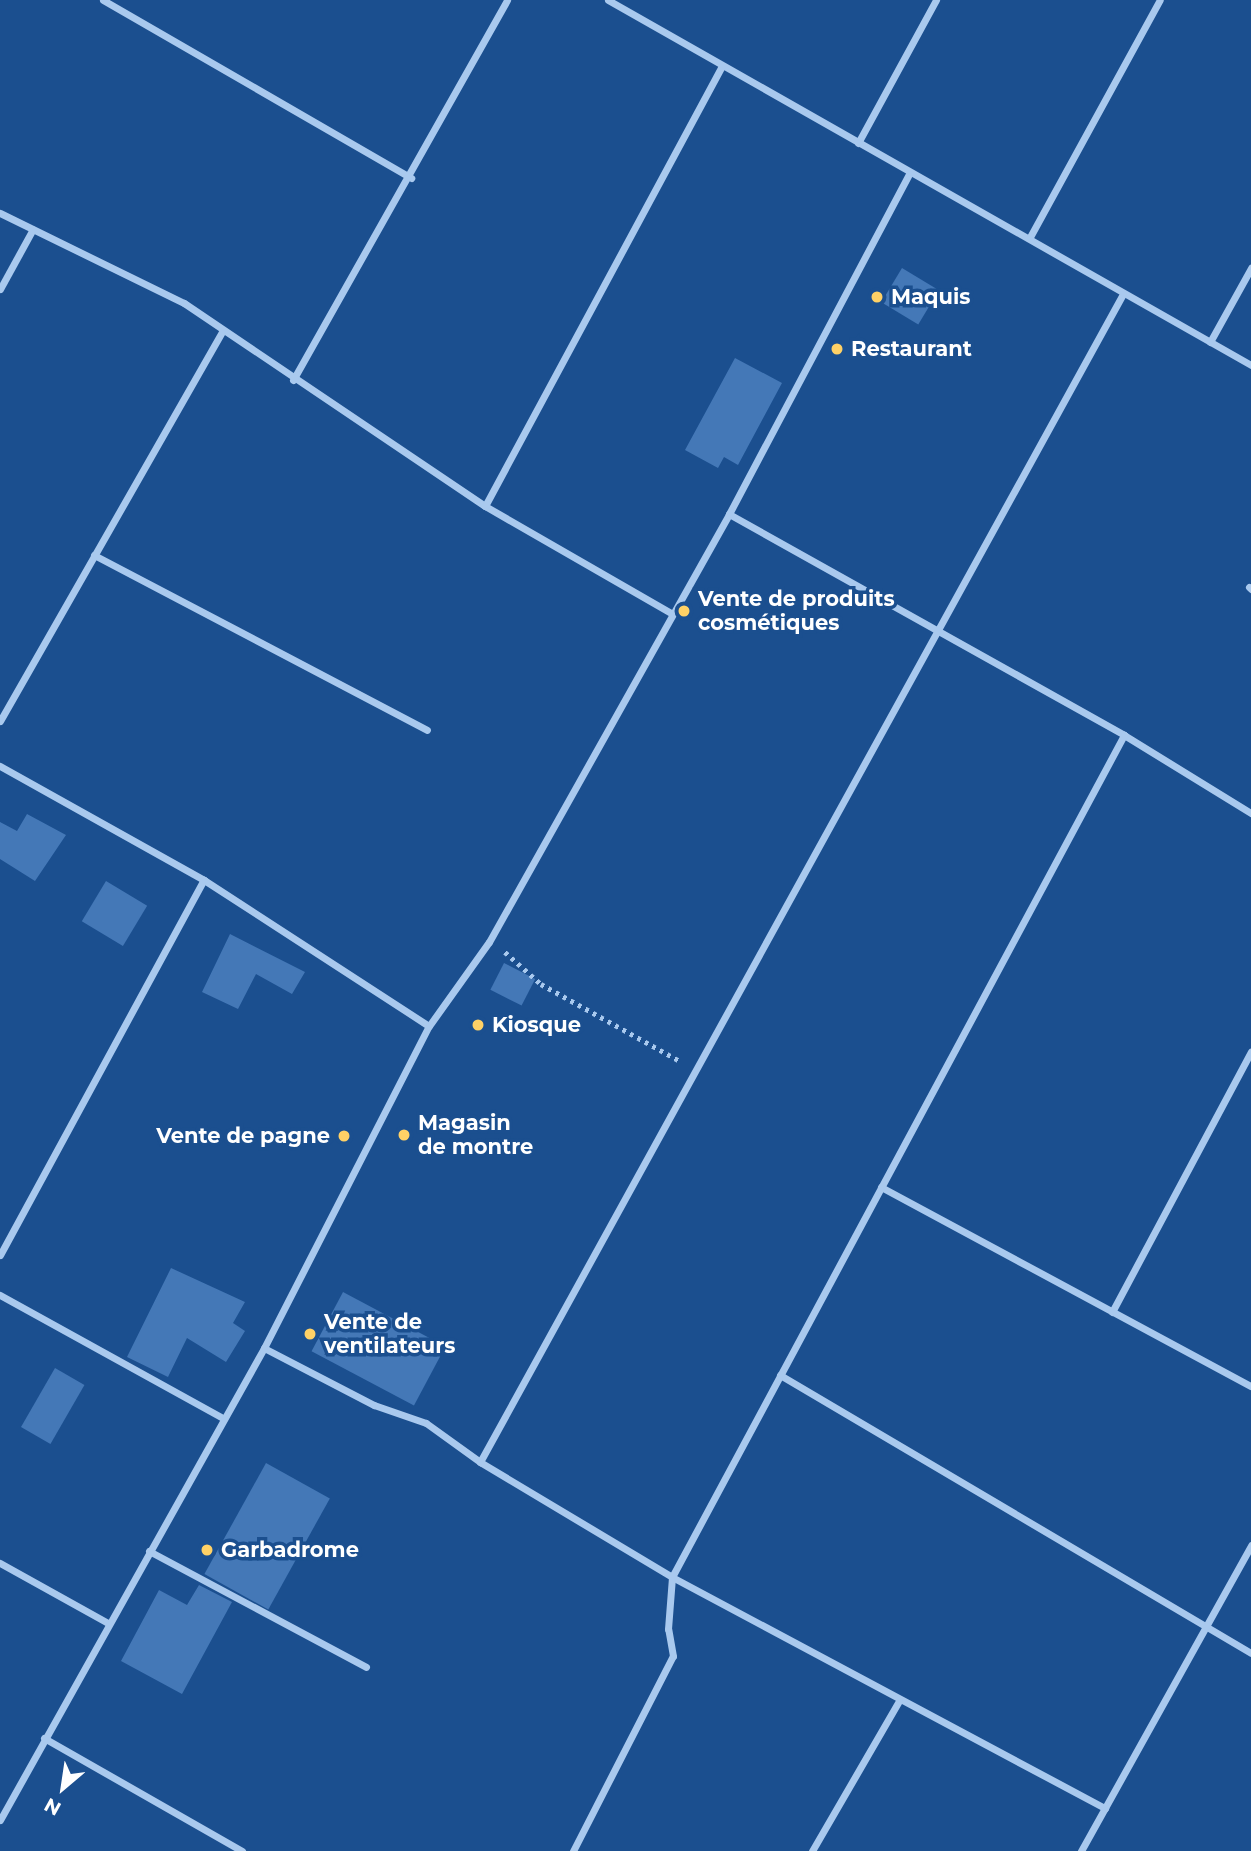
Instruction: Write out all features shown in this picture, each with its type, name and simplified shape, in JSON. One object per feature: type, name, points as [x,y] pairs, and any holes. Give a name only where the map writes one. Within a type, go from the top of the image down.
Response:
[{"type":"street","points":[[103,0],[411,178]]},
{"type":"street","points":[[293,380],[411,178],[507,0]]},
{"type":"street","points":[[608,0],[909,174],[1030,237],[1123,294],[1251,365]]},
{"type":"street","points":[[858,143],[936,0]]},
{"type":"street","points":[[1030,237],[1160,0]]},
{"type":"street","points":[[485,506],[721,67]]},
{"type":"street","points":[[0,1820],[3,1809],[264,1348],[429,1026],[489,942],[671,612],[729,514],[909,174]]},
{"type":"street","points":[[0,213],[184,303],[221,333],[485,506],[671,612]]},
{"type":"street","points":[[0,289],[33,229]]},
{"type":"street","points":[[1210,342],[1251,268]]},
{"type":"street","points":[[480,1462],[1123,294]]},
{"type":"street","points":[[0,721],[221,333]]},
{"type":"street","points":[[729,514],[1124,735],[1251,813]]},
{"type":"street","points":[[94,555],[427,730]]},
{"type":"street","points":[[573,1851],[673,1656],[667,1629],[672,1577],[1124,735]]},
{"type":"street","points":[[0,766],[204,880],[429,1026]]},
{"type":"street","points":[[0,1255],[204,880]]},
{"type":"street","points":[[1112,1312],[1251,1052]]},
{"type":"street","points":[[881,1187],[1251,1386]]},
{"type":"street","points":[[0,1295],[223,1418]]},
{"type":"street","points":[[264,1348],[374,1405],[426,1423],[480,1462],[672,1577],[899,1701],[1105,1808]]},
{"type":"street","points":[[780,1375],[1205,1629],[1251,1653]]},
{"type":"street","points":[[1081,1851],[1251,1545]]},
{"type":"street","points":[[149,1551],[366,1667]]},
{"type":"street","points":[[0,1563],[108,1623]]},
{"type":"street","points":[[813,1851],[899,1701]]},
{"type":"street","points":[[44,1738],[242,1851]]},
{"type":"path","points":[[489,942],[541,984],[697,1071]]},
{"type":"building","points":[[902,268],[939,290],[918,324],[881,302]]},
{"type":"building","points":[[735,358],[782,383],[738,465],[724,457],[718,468],[685,450]]},
{"type":"building","points":[[27,814],[66,835],[35,881],[0,859],[0,822],[17,831]]},
{"type":"building","points":[[106,881],[147,906],[123,946],[82,921]]},
{"type":"building","points":[[230,934],[305,972],[292,994],[256,974],[238,1009],[202,992]]},
{"type":"building","points":[[504,963],[535,979],[522,1006],[490,990]]},
{"type":"building","points":[[171,1268],[245,1302],[233,1323],[245,1331],[226,1362],[187,1338],[168,1377],[127,1357]]},
{"type":"building","points":[[343,1292],[445,1346],[414,1406],[312,1351]]},
{"type":"building","points":[[55,1368],[84,1385],[50,1444],[21,1427]]},
{"type":"building","points":[[266,1463],[330,1498],[268,1609],[204,1574]]},
{"type":"building","points":[[199,1585],[232,1602],[182,1694],[121,1661],[159,1590],[187,1605]]},
{"type":"place","name":"Maquis","points":[[877,297]]},
{"type":"place","name":"Restaurant","points":[[837,349]]},
{"type":"place","name":"Vente de produits cosmétiques","points":[[684,611]]},
{"type":"place","name":"Kiosque","points":[[478,1025]]},
{"type":"place","name":"Magasin de montre","points":[[404,1135]]},
{"type":"place","name":"Vente de pagne","points":[[344,1136]]},
{"type":"place","name":"Vente de ventilateurs","points":[[310,1334]]},
{"type":"place","name":"Garbadrome","points":[[207,1550]]}]
